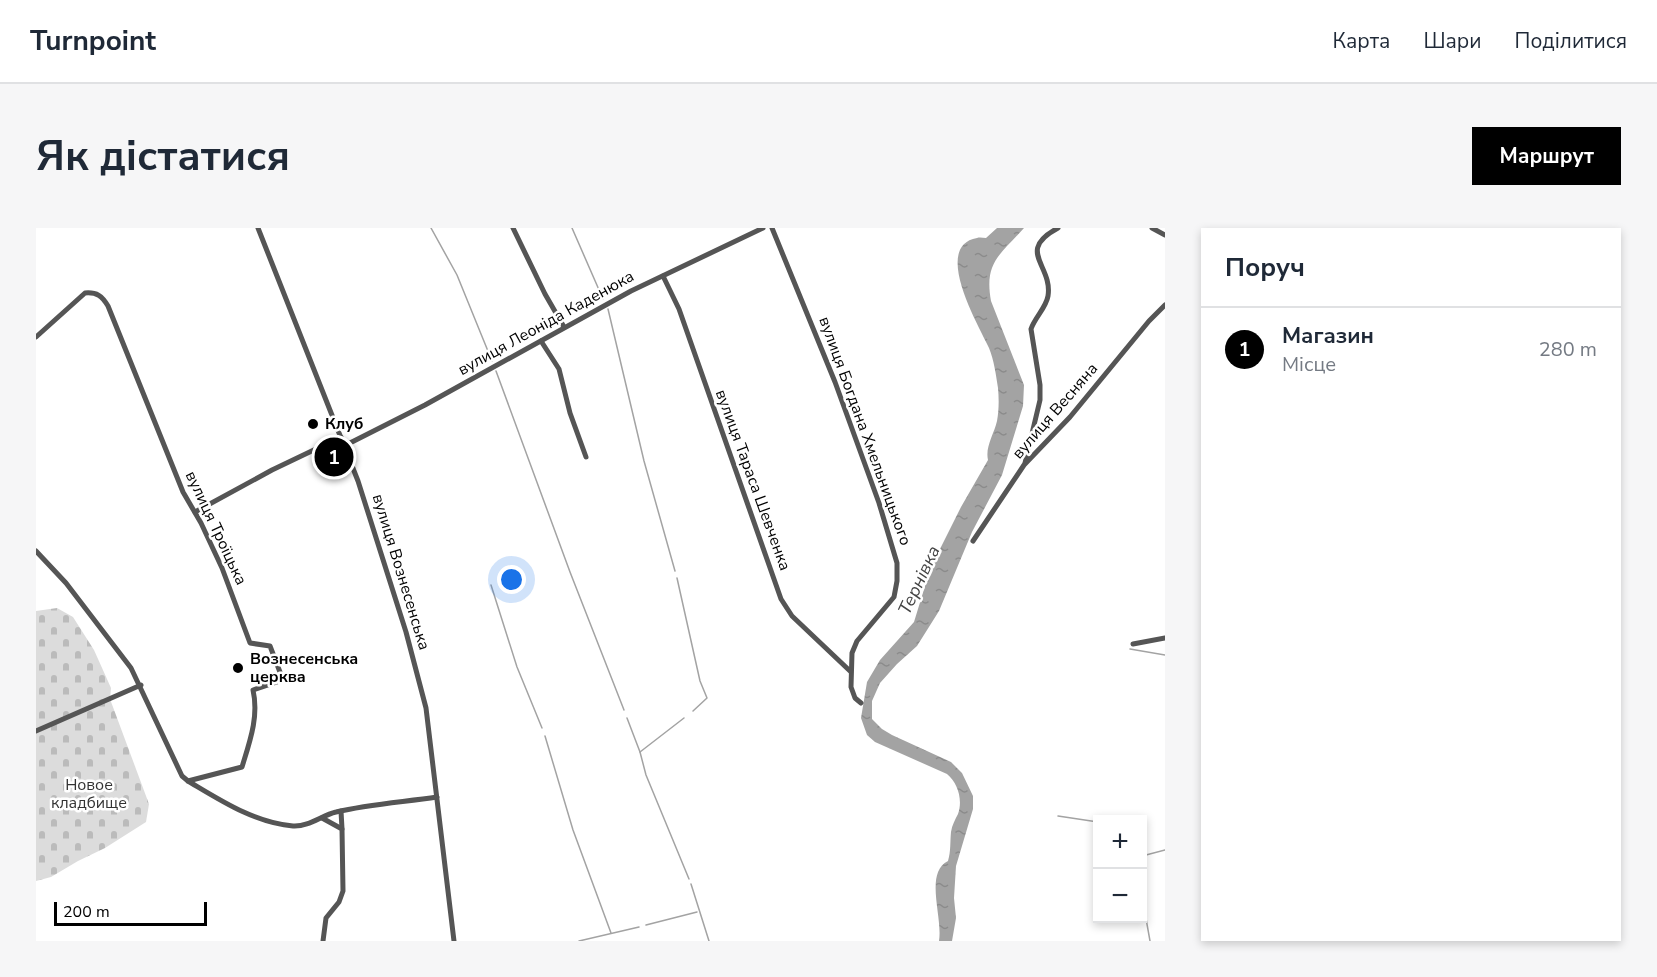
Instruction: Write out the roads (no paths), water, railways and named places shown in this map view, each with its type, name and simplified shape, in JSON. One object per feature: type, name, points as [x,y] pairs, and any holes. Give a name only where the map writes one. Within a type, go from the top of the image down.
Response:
[{"type":"street","name":"вулиця Вознесенська","points":[[258,228],[358,481],[406,632],[426,708],[454,941]]},
{"type":"street","points":[[513,228],[564,327]]},
{"type":"street","name":"вулиця Леоніда Каденюка","points":[[344,446],[425,405],[564,327],[761,228]]},
{"type":"street","name":"вулиця Богдана Хмельницького","points":[[772,228],[839,393],[879,502],[897,563],[894,597],[858,641],[852,652],[850,671],[853,695],[861,703]]},
{"type":"street","points":[[1024,465],[1041,400],[1031,336],[1034,320],[1047,302],[1048,295],[1048,286],[1037,252],[1040,240],[1058,228]]},
{"type":"street","points":[[1152,228],[1165,235]]},
{"type":"street","name":"вулиця Тараса Шевченка","points":[[663,276],[679,309],[781,599],[792,616],[850,671]]},
{"type":"street","name":"вулиця Троїцька","points":[[36,337],[85,293],[102,297],[108,306],[183,492],[195,512],[237,606],[250,643],[270,646],[283,680],[253,690],[255,720],[242,767],[188,780]]},
{"type":"street","name":"вулиця Весняна","points":[[973,541],[1024,465],[1070,417],[1149,321],[1165,305]]},
{"type":"street","points":[[541,341],[559,369],[570,413],[586,457]]},
{"type":"street","points":[[195,512],[272,470],[340,437]]},
{"type":"street","points":[[36,551],[89,612],[127,662],[141,685],[182,776],[188,780],[242,811],[266,820],[297,826],[334,812],[437,797]]},
{"type":"street","points":[[1133,644],[1165,638]]},
{"type":"street","points":[[36,731],[141,685]]},
{"type":"street","points":[[323,941],[326,918],[342,897],[341,811]]},
{"type":"street","points":[[322,818],[342,829]]},
{"type":"water","points":[[997,228],[1024,228],[996,260],[992,268],[989,288],[991,301],[1024,385],[1023,406],[1002,475],[972,532],[939,611],[917,646],[880,683],[872,701],[872,719],[882,729],[951,762],[962,773],[973,796],[973,809],[956,866],[954,898],[956,918],[952,941],[939,941],[937,875],[948,861],[951,829],[960,803],[958,792],[954,782],[947,774],[875,742],[867,735],[861,718],[867,682],[880,660],[914,622],[929,573],[939,551],[988,460],[989,445],[998,417],[998,388],[991,353],[962,288],[958,271],[958,256],[964,244],[977,238],[986,238]]},
{"type":"waterway","points":[[431,228],[457,275],[492,361]]},
{"type":"waterway","points":[[572,228],[603,299]]},
{"type":"waterway","points":[[608,309],[644,461],[675,571]]},
{"type":"waterway","points":[[496,371],[624,710]]},
{"type":"waterway","points":[[677,578],[700,681],[707,698],[693,711]]},
{"type":"waterway","points":[[491,585],[517,667],[542,728]]},
{"type":"waterway","points":[[1130,649],[1165,655]]},
{"type":"waterway","points":[[627,718],[646,775],[689,879]]},
{"type":"waterway","points":[[640,752],[684,718]]},
{"type":"waterway","points":[[545,736],[573,830],[611,933]]},
{"type":"waterway","points":[[1058,816],[1093,821]]},
{"type":"waterway","points":[[1147,855],[1165,850]]},
{"type":"waterway","points":[[1143,869],[1145,913],[1150,941]]},
{"type":"waterway","points":[[691,884],[709,941]]},
{"type":"waterway","points":[[646,925],[697,912]]},
{"type":"waterway","points":[[579,941],[639,927]]},
{"type":"place","name":"Клуб","points":[[313,424]]},
{"type":"place","name":"Магазин","points":[[334,457]]},
{"type":"place","name":"Вознесенська церква","points":[[238,668]]},
{"type":"water label","name":"Тернівка","points":[[919,580]]},
{"type":"park label","name":"Новое кладбище","points":[[89,794]]}]
